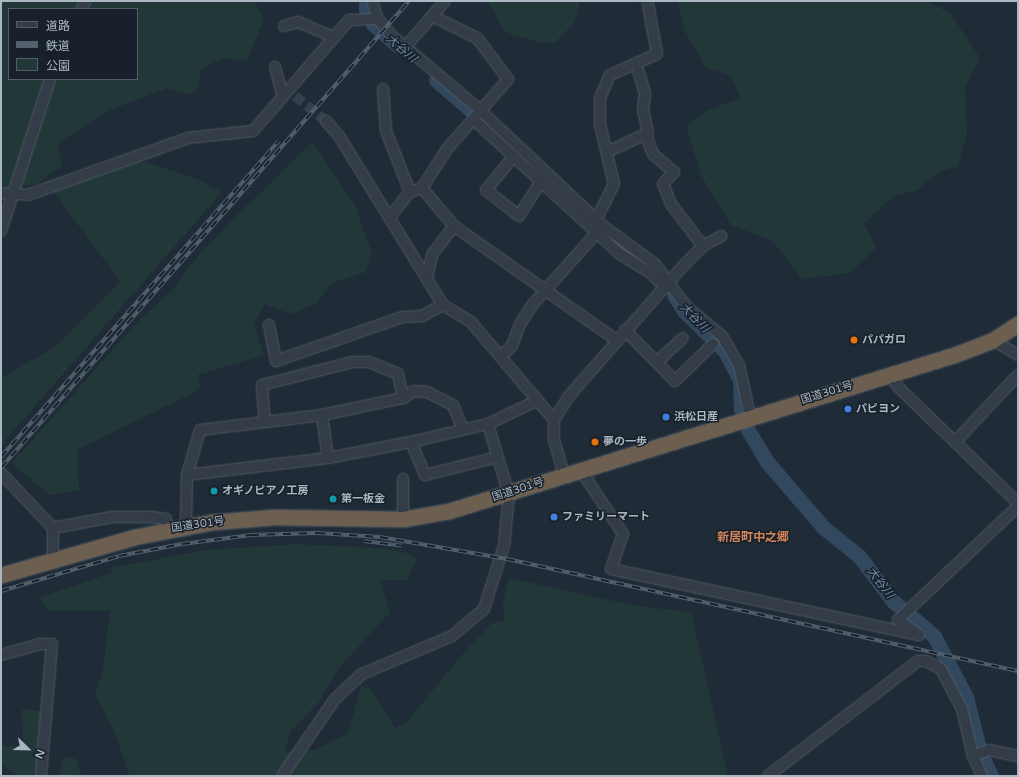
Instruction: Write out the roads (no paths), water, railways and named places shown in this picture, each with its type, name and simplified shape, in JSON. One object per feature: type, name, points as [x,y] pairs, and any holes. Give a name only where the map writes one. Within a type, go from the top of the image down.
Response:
[{"type":"highway","name":"国道301号","points":[[1,575],[168,529],[186,526],[275,517],[403,519],[449,511],[509,495],[564,475],[890,374],[993,340],[1018,324]]},
{"type":"street","points":[[372,1],[378,20],[480,111],[599,226],[668,286],[686,306],[722,336],[739,366],[745,418]]},
{"type":"street","points":[[406,46],[446,1]]},
{"type":"street","points":[[502,355],[512,346],[520,324],[545,289],[599,226],[614,184],[600,125],[600,98],[610,74],[657,54],[648,4]]},
{"type":"street","points":[[391,216],[410,192],[422,188],[447,149],[508,79],[477,38],[432,16]]},
{"type":"street","points":[[1,193],[28,195],[188,138],[253,131],[289,94],[349,20],[378,20]]},
{"type":"street","points":[[284,26],[298,22],[334,37]]},
{"type":"street","points":[[636,63],[645,93],[646,135],[653,154],[674,172],[663,184],[671,204],[703,246]]},
{"type":"street","points":[[275,66],[289,94]]},
{"type":"street","points":[[1,231],[50,80]]},
{"type":"street","points":[[383,89],[386,131],[410,192]]},
{"type":"street","points":[[473,119],[541,181],[599,226]]},
{"type":"street","points":[[326,121],[339,136],[391,216],[443,305],[471,322],[502,355],[534,402],[554,420]]},
{"type":"street","points":[[607,152],[646,135]]},
{"type":"street","points":[[514,156],[486,190],[519,216],[541,181]]},
{"type":"street","points":[[422,188],[454,226],[616,340]]},
{"type":"street","points":[[427,277],[432,255],[454,226]]},
{"type":"street","points":[[564,475],[554,440],[554,420],[569,396],[616,340],[668,286],[703,246],[721,236]]},
{"type":"street","points":[[269,325],[276,361],[402,317],[422,316],[443,305]]},
{"type":"street","points":[[625,330],[675,381],[713,344]]},
{"type":"street","points":[[657,362],[683,338]]},
{"type":"street","points":[[993,340],[1018,355]]},
{"type":"street","points":[[265,422],[262,385],[353,362],[369,362],[398,374],[402,398]]},
{"type":"street","points":[[890,374],[898,387],[1018,502]]},
{"type":"street","points":[[955,442],[1018,376]]},
{"type":"street","points":[[186,526],[187,475],[200,430],[322,415],[402,398],[414,391],[433,394],[452,405],[462,428]]},
{"type":"street","points":[[187,475],[328,458],[411,442],[462,428],[488,424],[534,402]]},
{"type":"street","points":[[322,415],[328,458]]},
{"type":"street","points":[[282,776],[335,699],[362,674],[452,636],[484,609],[504,546],[509,495],[488,424]]},
{"type":"street","points":[[411,442],[425,475],[498,457]]},
{"type":"street","points":[[580,470],[623,534],[611,569],[919,635],[898,620],[916,606],[1018,506]]},
{"type":"street","points":[[1,473],[53,528],[54,560]]},
{"type":"street","points":[[403,479],[403,519]]},
{"type":"street","points":[[53,528],[112,517],[152,517],[166,519],[168,529]]},
{"type":"street","points":[[1,655],[40,644],[52,644],[41,776]]},
{"type":"street","points":[[768,776],[918,662],[941,668],[962,709],[973,756],[982,776]]},
{"type":"street","points":[[973,756],[988,750],[1018,756]]},
{"type":"waterway","name":"大谷川","points":[[366,1],[366,10]]},
{"type":"waterway","name":"大谷川","points":[[373,24],[397,45]]},
{"type":"waterway","name":"大谷川","points":[[436,80],[473,112]]},
{"type":"waterway","name":"大谷川","points":[[478,116],[513,147]]},
{"type":"waterway","name":"大谷川","points":[[607,237],[653,269]]},
{"type":"waterway","name":"大谷川","points":[[674,295],[684,311],[725,351],[740,381],[741,409]]},
{"type":"waterway","name":"大谷川","points":[[748,430],[767,462],[824,528],[859,556],[893,601],[934,636],[966,697],[980,752],[991,776]]},
{"type":"tunnel","points":[[295,96],[326,121]]},
{"type":"railway","points":[[1,468],[409,1]]},
{"type":"railway","points":[[1,457],[279,141]]},
{"type":"railway","points":[[1,591],[119,556],[182,544],[251,535],[317,533],[380,537],[507,559],[1018,671]]},
{"type":"railway","points":[[364,541],[402,546]]},
{"type":"place","name":"パパガロ","points":[[854,340]]},
{"type":"place","name":"パピヨン","points":[[848,409]]},
{"type":"place","name":"浜松日産","points":[[666,417]]},
{"type":"place","name":"夢の一歩","points":[[595,442]]},
{"type":"place","name":"オギノピアノ工房","points":[[214,491]]},
{"type":"place","name":"第一板金","points":[[333,499]]},
{"type":"place","name":"ファミリーマート","points":[[554,517]]},
{"type":"district","name":"新居町中之郷","points":[[753,538]]}]
